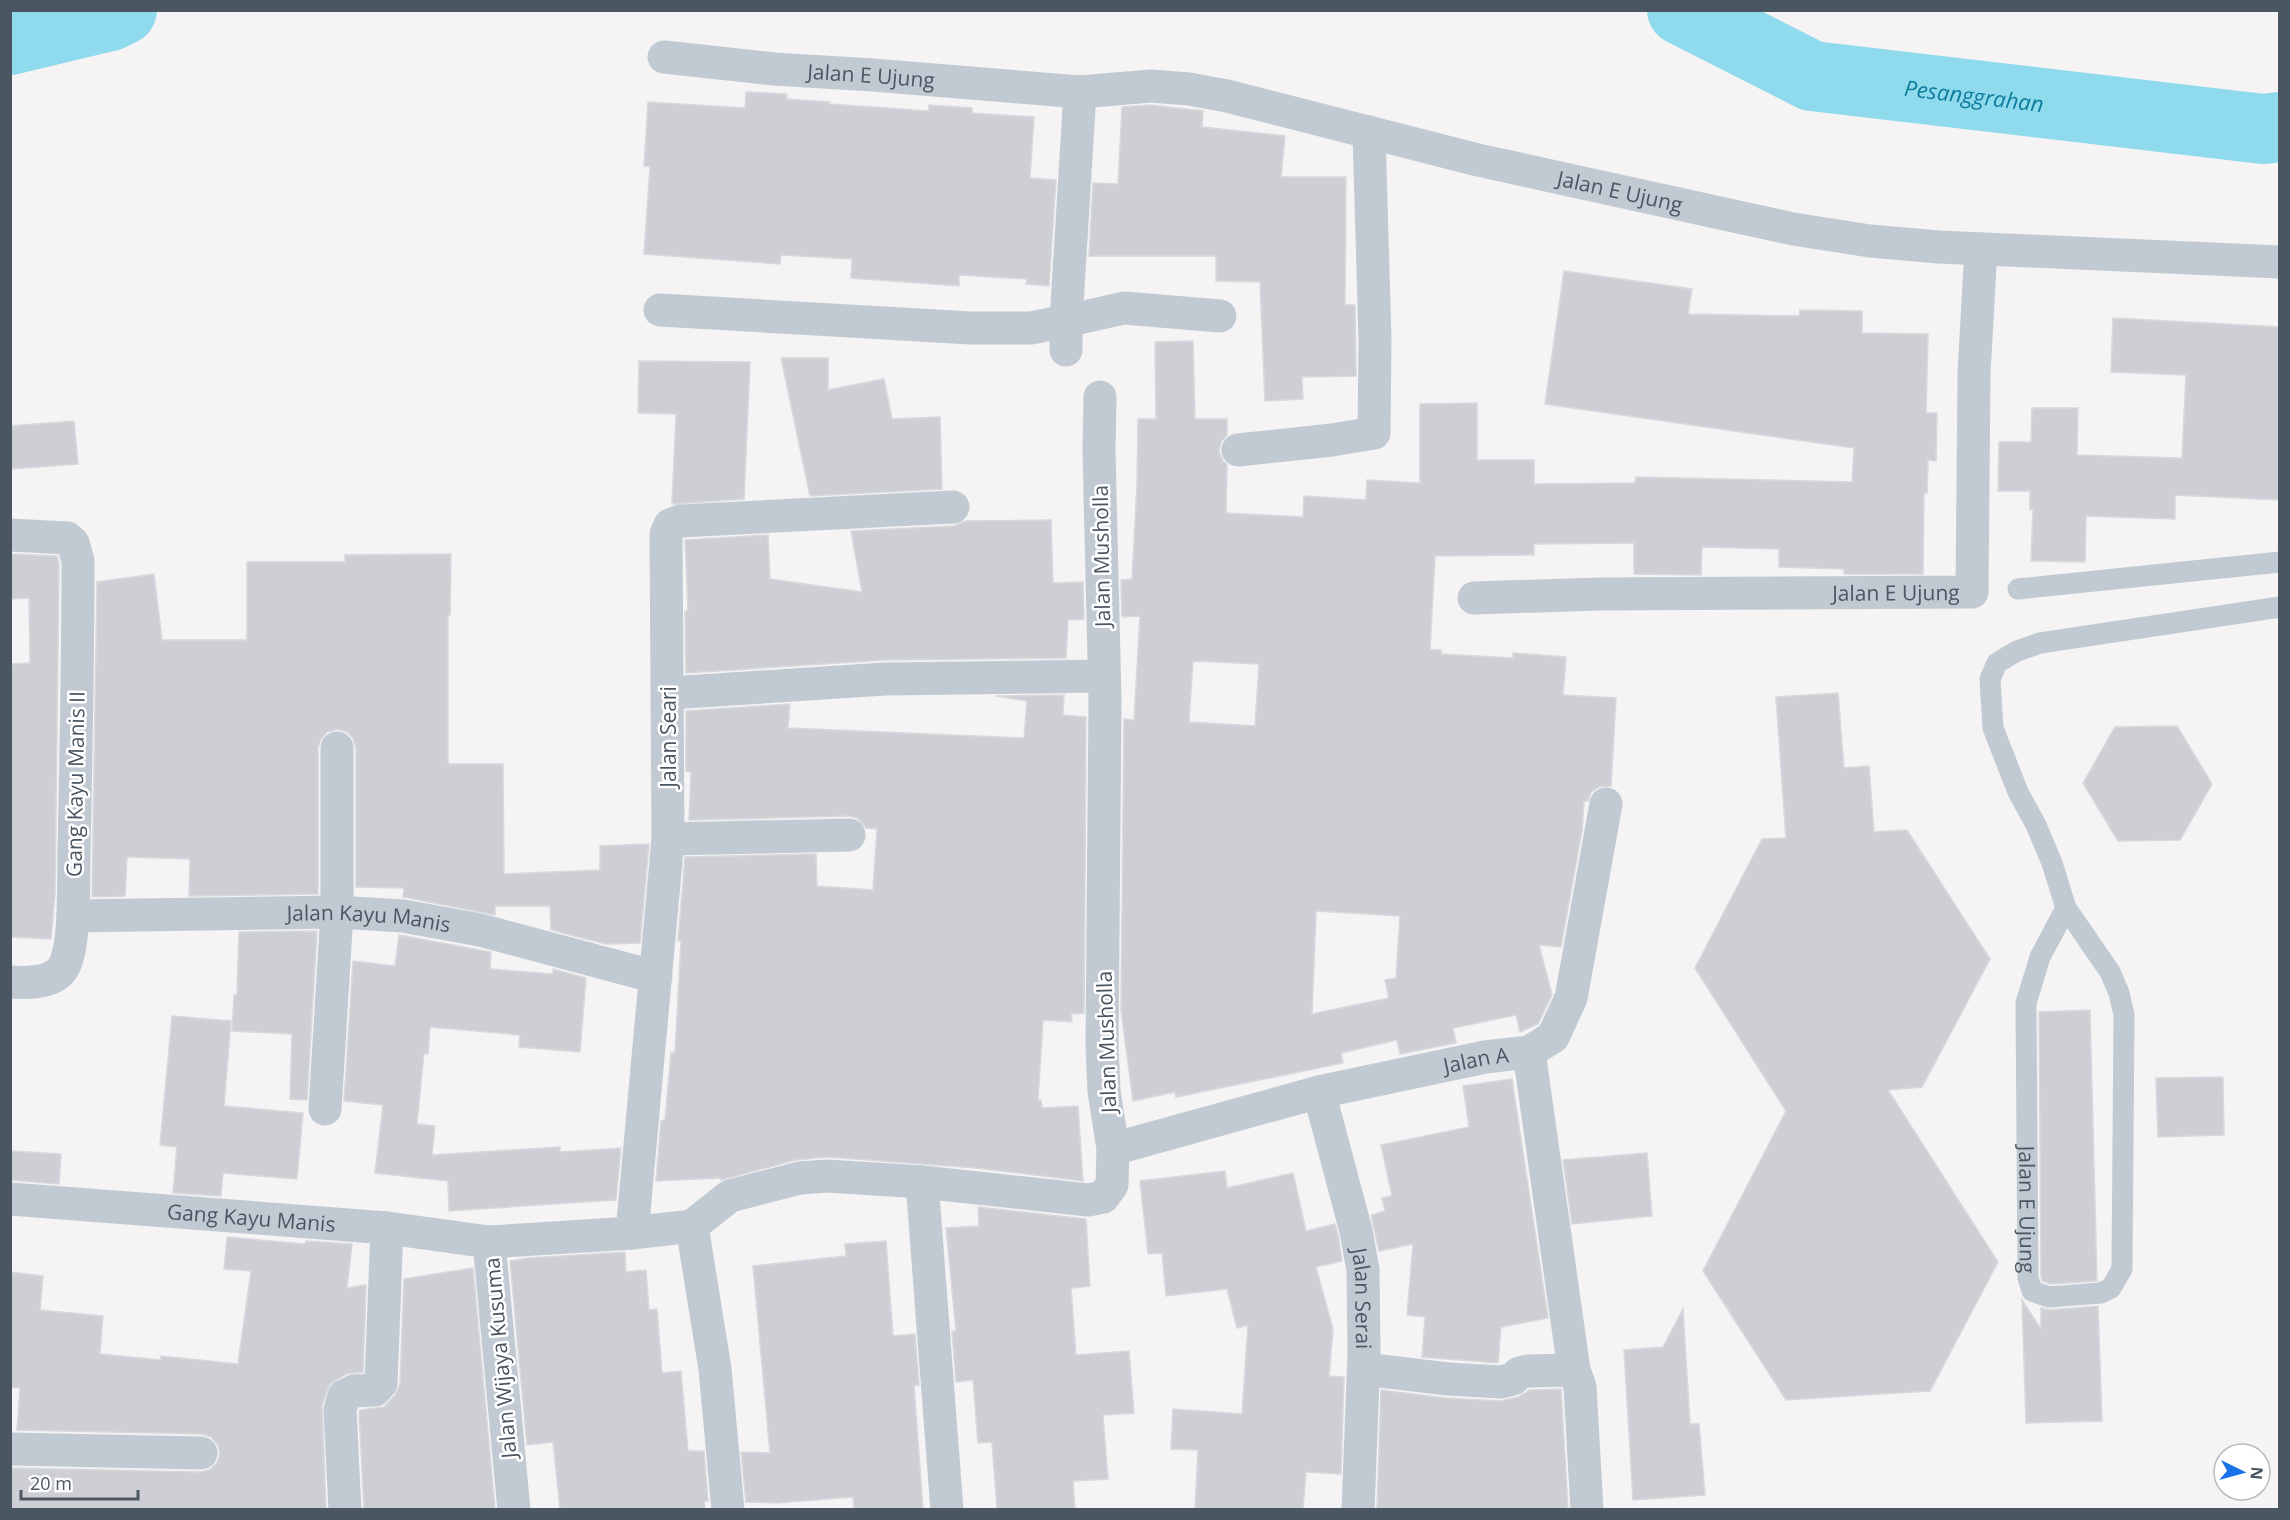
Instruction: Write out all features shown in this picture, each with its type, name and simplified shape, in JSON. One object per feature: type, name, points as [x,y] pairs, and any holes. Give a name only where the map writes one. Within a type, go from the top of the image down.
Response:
[{"type":"street","name":"Jalan E Ujung","points":[[664,57],[774,69],[1080,92],[1151,86],[1189,89],[1227,96],[1478,160],[1793,229],[1870,241],[1981,249],[2280,262]]},
{"type":"street","points":[[1066,336],[1080,92]]},
{"type":"street","points":[[1238,450],[1374,433],[1376,340],[1369,132]]},
{"type":"street","name":"Jalan E Ujung","points":[[1474,598],[1613,594],[1972,592],[1974,373],[1981,249]]},
{"type":"street","points":[[660,310],[971,328],[1031,328],[1066,336],[1124,308],[1220,316]]},
{"type":"street","name":"Jalan Musholla","points":[[692,1226],[730,1196],[800,1178],[827,1176],[922,1182],[1088,1200],[1103,1197],[1112,1185],[1113,1149],[1104,1091],[1102,1047],[1104,676],[1100,397]]},
{"type":"street","name":"Jalan Seari","points":[[632,1233],[668,839],[669,693],[666,641],[666,534],[670,525],[680,521],[953,507]]},
{"type":"street","name":"Gang Kayu Manis II","points":[[10,535],[67,538],[73,543],[78,561],[78,702],[72,916],[68,954],[63,968],[55,975],[28,983],[10,982]]},
{"type":"street","points":[[669,693],[885,679],[1104,676]]},
{"type":"street","points":[[325,1109],[337,912],[337,748]]},
{"type":"street","points":[[1529,1052],[1553,1037],[1570,999],[1606,804]]},
{"type":"street","points":[[668,839],[849,835]]},
{"type":"street","name":"Jalan Kayu Manis","points":[[72,916],[337,912],[403,916],[480,930],[656,977]]},
{"type":"street","name":"Jalan A","points":[[1113,1149],[1319,1092],[1485,1057],[1529,1052],[1574,1370],[1580,1387],[1587,1509]]},
{"type":"street","name":"Jalan Serai","points":[[1319,1092],[1356,1231],[1363,1270],[1364,1369],[1358,1509]]},
{"type":"street","points":[[922,1182],[947,1509]]},
{"type":"street","name":"Gang Kayu Manis","points":[[10,1199],[387,1228],[489,1242]]},
{"type":"street","points":[[632,1233],[692,1226],[715,1369],[728,1509]]},
{"type":"street","points":[[345,1509],[340,1410],[344,1396],[354,1391],[375,1390],[381,1383],[387,1228]]},
{"type":"street","name":"Jalan Wijaya Kusuma","points":[[514,1509],[489,1242],[632,1233]]},
{"type":"street","points":[[1364,1369],[1502,1383],[1513,1379],[1519,1373],[1528,1371],[1574,1370]]},
{"type":"street","points":[[10,1449],[201,1453]]},
{"type":"lane","points":[[2018,589],[2280,562]]},
{"type":"lane","name":"Jalan E Ujung","points":[[2066,908],[2040,957],[2026,1003],[2028,1278],[2032,1291],[2049,1297],[2101,1293],[2111,1288],[2122,1269],[2124,1015],[2119,993],[2110,972],[2066,908],[2040,834],[2018,792],[1993,728],[1990,679],[1997,663],[2017,651],[2040,643],[2280,607]]},
{"type":"building","points":[[746,92],[787,94],[787,99],[829,102],[829,104],[929,111],[929,105],[972,108],[972,113],[1034,117],[1030,178],[1056,180],[1049,286],[1026,284],[1027,279],[959,275],[959,286],[851,278],[852,259],[781,255],[780,264],[644,254],[650,166],[644,166],[648,102],[745,108]]},
{"type":"building","points":[[1151,105],[1203,111],[1202,127],[1285,136],[1281,177],[1346,177],[1345,305],[1355,305],[1356,376],[1302,377],[1303,399],[1265,401],[1260,282],[1216,281],[1216,256],[1089,256],[1093,183],[1118,184],[1122,107]]},
{"type":"building","points":[[1564,271],[1692,289],[1688,314],[1799,316],[1800,310],[1862,311],[1862,333],[1928,334],[1926,413],[1937,413],[1936,461],[1928,460],[1927,493],[1924,493],[1923,574],[1844,574],[1844,569],[1779,567],[1779,549],[1702,547],[1701,575],[1634,574],[1634,543],[1534,544],[1534,555],[1435,556],[1430,650],[1441,650],[1441,654],[1513,658],[1513,653],[1566,657],[1563,695],[1616,698],[1611,786],[1599,787],[1591,792],[1588,801],[1584,801],[1582,831],[1561,947],[1539,945],[1552,995],[1538,1024],[1520,1032],[1516,1015],[1453,1028],[1456,1043],[1400,1054],[1397,1040],[1341,1053],[1343,1063],[1176,1097],[1175,1092],[1133,1101],[1121,1010],[1124,719],[1134,720],[1140,616],[1122,617],[1121,580],[1132,579],[1138,419],[1156,419],[1155,342],[1193,341],[1195,419],[1227,419],[1227,435],[1221,442],[1219,451],[1223,461],[1227,464],[1226,513],[1303,517],[1304,496],[1366,500],[1367,480],[1420,483],[1420,404],[1477,403],[1477,460],[1534,460],[1534,484],[1635,483],[1636,477],[1852,482],[1854,448],[1545,404]],"holes":[[[1193,661],[1259,664],[1255,726],[1189,722]],[[1316,911],[1400,916],[1396,978],[1385,980],[1389,998],[1312,1014]]]},
{"type":"building","points":[[2113,318],[2280,327],[2280,500],[2175,495],[2175,519],[2086,516],[2085,562],[2031,561],[2033,509],[2030,510],[2030,491],[1998,491],[1999,442],[2031,442],[2032,408],[2078,408],[2077,455],[2182,458],[2186,375],[2111,372]]},
{"type":"building","points":[[781,358],[828,358],[828,390],[884,379],[892,419],[940,417],[942,489],[810,496]]},
{"type":"building","points":[[639,361],[750,362],[744,499],[672,504],[676,414],[638,413]]},
{"type":"building","points":[[74,421],[78,464],[10,469],[10,426]]},
{"type":"building","points":[[1051,520],[1053,583],[1083,582],[1084,619],[1068,620],[1066,658],[884,660],[686,673],[685,611],[688,611],[685,540],[768,535],[770,579],[862,592],[851,531],[954,526],[965,521]]},
{"type":"building","points":[[10,554],[57,556],[59,564],[55,894],[51,939],[10,937],[10,664],[30,663],[29,598],[10,599]]},
{"type":"building","points":[[451,554],[450,615],[448,615],[448,764],[503,764],[504,874],[600,870],[600,846],[649,844],[640,943],[606,944],[551,930],[550,906],[495,906],[495,915],[403,897],[404,888],[356,887],[356,748],[353,738],[347,732],[338,729],[327,732],[318,748],[318,894],[189,896],[190,859],[127,857],[125,896],[92,897],[97,582],[154,574],[162,640],[247,640],[247,562],[345,562],[345,555]]},
{"type":"building","points":[[1838,693],[1844,768],[1869,766],[1874,832],[1907,830],[1990,959],[1922,1087],[1888,1090],[1998,1262],[1930,1391],[1786,1400],[1703,1271],[1786,1111],[1695,968],[1762,839],[1786,838],[1776,697]]},
{"type":"building","points":[[1064,695],[1063,715],[1086,717],[1084,1013],[1071,1014],[1072,1022],[1043,1020],[1038,1100],[1041,1100],[1042,1108],[1078,1106],[1083,1181],[976,1168],[828,1157],[796,1160],[721,1180],[721,1178],[656,1181],[661,1121],[665,1120],[671,1052],[675,1053],[681,941],[678,941],[685,857],[816,854],[817,886],[873,890],[877,829],[866,828],[857,818],[849,816],[689,820],[691,772],[686,771],[686,711],[790,704],[788,728],[1024,738],[1027,701],[995,696]]},
{"type":"building","points":[[2177,726],[2212,784],[2180,840],[2118,841],[2083,783],[2115,727]]},
{"type":"building","points":[[317,931],[307,1100],[290,1099],[292,1034],[232,1031],[234,995],[237,995],[239,932]]},
{"type":"building","points":[[399,935],[491,952],[490,969],[553,974],[553,969],[586,978],[580,1052],[519,1047],[520,1035],[430,1027],[428,1054],[424,1053],[417,1124],[435,1126],[432,1155],[560,1147],[560,1152],[621,1148],[616,1200],[449,1211],[448,1181],[375,1173],[383,1105],[344,1101],[353,961],[395,966]]},
{"type":"building","points":[[2090,1010],[2097,1281],[2051,1284],[2042,1281],[2041,1276],[2039,1012]]},
{"type":"building","points":[[172,1016],[231,1021],[224,1106],[303,1113],[297,1179],[223,1173],[221,1196],[173,1193],[177,1147],[160,1145]]},
{"type":"building","points":[[2223,1077],[2224,1135],[2158,1137],[2156,1078]]},
{"type":"building","points":[[1512,1079],[1548,1318],[1501,1327],[1498,1363],[1422,1357],[1425,1317],[1407,1315],[1413,1244],[1379,1251],[1371,1215],[1385,1211],[1382,1198],[1392,1196],[1381,1145],[1469,1127],[1463,1086]]},
{"type":"building","points":[[10,1151],[61,1154],[59,1184],[10,1180]]},
{"type":"building","points":[[1647,1153],[1652,1216],[1572,1224],[1563,1160]]},
{"type":"building","points":[[1225,1171],[1227,1188],[1293,1173],[1306,1231],[1335,1224],[1338,1235],[1342,1261],[1316,1267],[1333,1329],[1329,1376],[1344,1377],[1341,1474],[1306,1472],[1303,1509],[1195,1509],[1198,1450],[1171,1449],[1173,1409],[1242,1414],[1248,1325],[1237,1328],[1227,1289],[1166,1296],[1162,1253],[1148,1254],[1140,1181]]},
{"type":"building","points":[[978,1207],[1086,1219],[1090,1286],[1071,1288],[1076,1355],[1129,1351],[1134,1413],[1103,1415],[1108,1479],[1073,1481],[1075,1509],[997,1509],[992,1442],[978,1443],[973,1380],[956,1382],[952,1331],[956,1331],[946,1228],[979,1226]]},
{"type":"building","points":[[227,1237],[305,1244],[306,1241],[352,1244],[347,1288],[366,1285],[363,1372],[346,1374],[330,1384],[322,1405],[326,1509],[10,1509],[10,1468],[201,1472],[209,1470],[217,1463],[220,1453],[218,1445],[211,1437],[201,1434],[17,1430],[20,1388],[10,1387],[10,1272],[43,1276],[40,1310],[103,1316],[100,1354],[161,1360],[161,1356],[238,1364],[251,1271],[224,1269]]},
{"type":"building","points":[[886,1241],[893,1336],[915,1334],[919,1385],[914,1385],[923,1509],[854,1509],[853,1497],[776,1503],[746,1502],[741,1452],[770,1453],[753,1266],[846,1256],[845,1244]]},
{"type":"building","points":[[625,1252],[626,1272],[646,1270],[649,1310],[657,1309],[662,1373],[681,1371],[688,1451],[704,1451],[708,1501],[704,1501],[705,1509],[560,1509],[553,1442],[527,1445],[510,1261]]},
{"type":"building","points":[[473,1268],[495,1509],[364,1509],[359,1412],[384,1407],[395,1395],[400,1384],[404,1279]]},
{"type":"building","points":[[2022,1300],[2041,1329],[2041,1308],[2050,1310],[2098,1306],[2102,1421],[2026,1423]]},
{"type":"building","points":[[1683,1309],[1690,1424],[1699,1424],[1705,1495],[1633,1500],[1624,1350],[1663,1347]]},
{"type":"building","points":[[1561,1389],[1568,1509],[1377,1509],[1381,1390],[1446,1398],[1500,1401],[1518,1397],[1530,1390]]},
{"type":"waterway","name":"Pesanggrahan","points":[[10,40],[110,16],[122,10]]},
{"type":"waterway","name":"Pesanggrahan","points":[[1682,10],[1812,76],[2263,129],[2280,127]]}]
